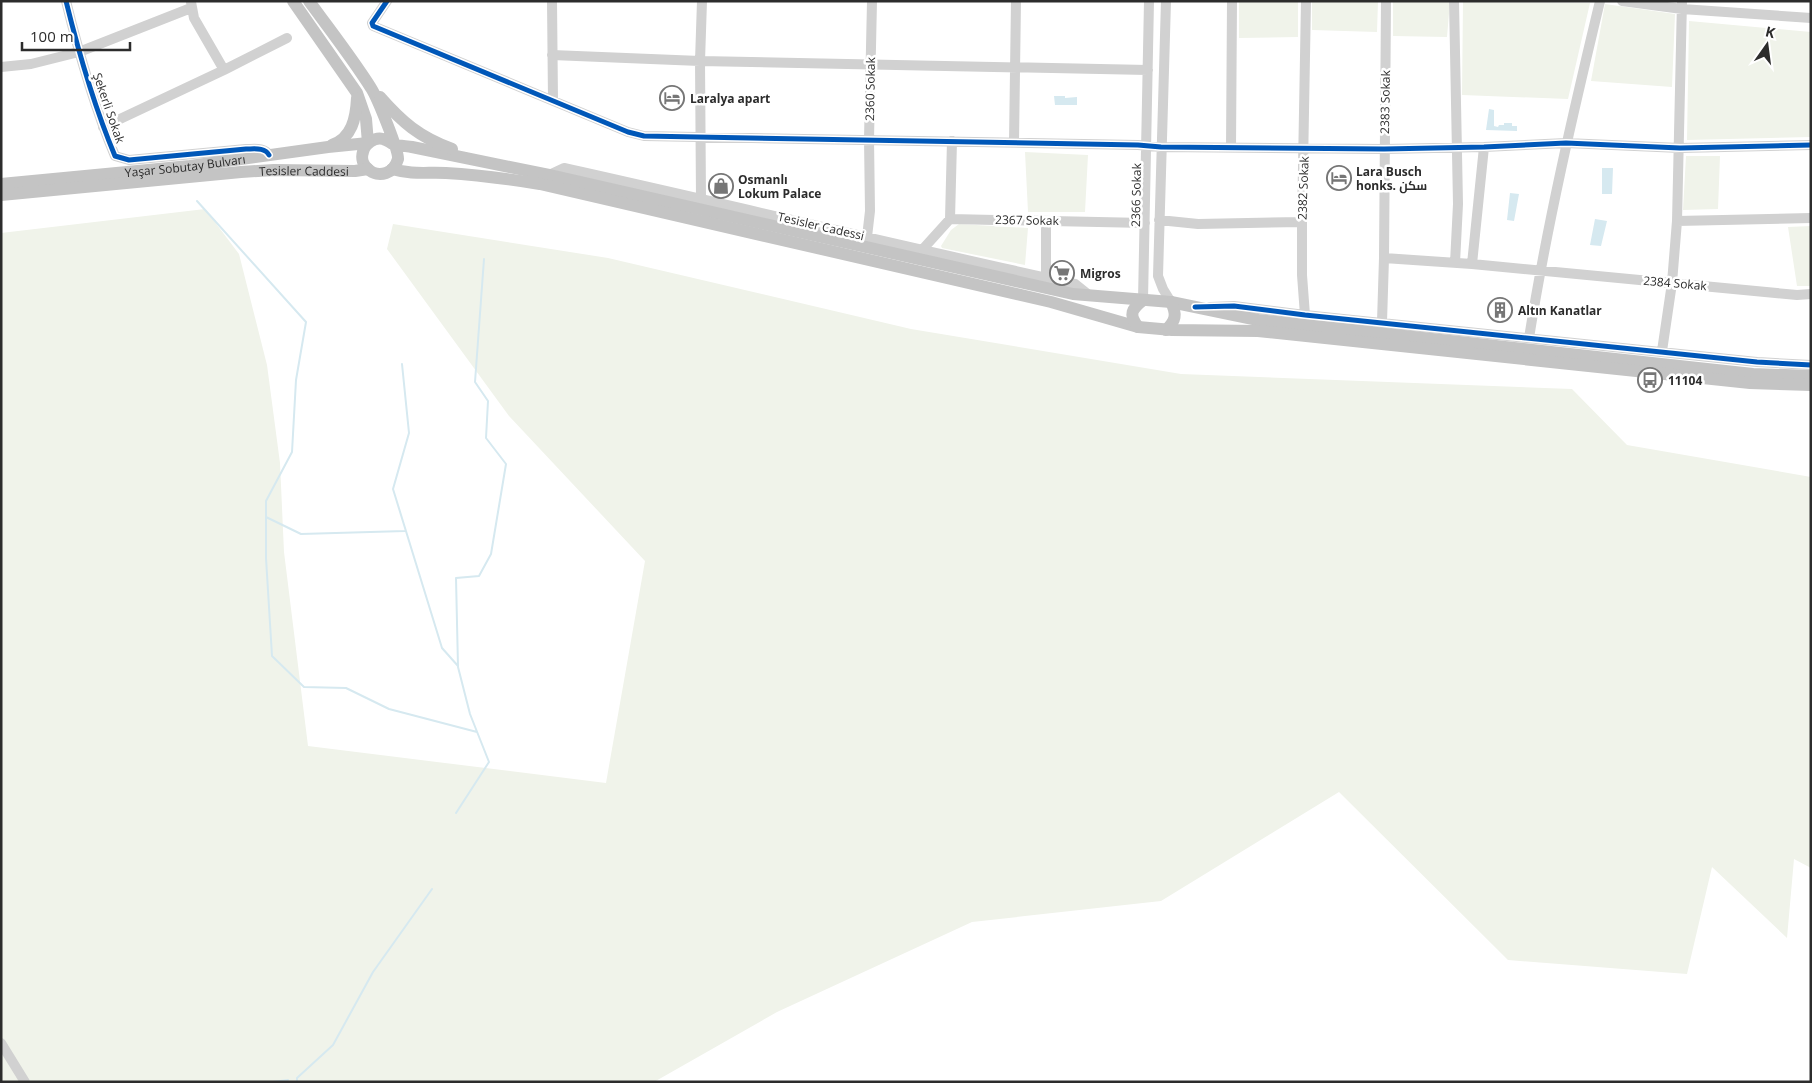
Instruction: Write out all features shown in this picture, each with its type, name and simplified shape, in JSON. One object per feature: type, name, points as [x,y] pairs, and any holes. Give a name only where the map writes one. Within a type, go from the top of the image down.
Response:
[{"type":"main road","points":[[293,1],[357,93],[366,119],[368,143],[362,154],[364,165],[368,170],[378,174],[388,172],[398,160],[391,134],[373,90]]},
{"type":"main road","points":[[309,1],[373,90],[403,122],[426,138],[451,149],[499,164]]},
{"type":"main road","points":[[328,147],[340,142],[350,130],[356,113],[357,93]]},
{"type":"main road","points":[[368,143],[378,138],[384,139],[394,144],[549,175],[1053,291],[1090,296],[1171,302],[1242,317],[1278,322],[1753,374],[1811,376]]},
{"type":"main road","name":"Yaşar Sobutay Bulvarı","points":[[1,184],[189,160],[269,156],[368,143]]},
{"type":"main road","points":[[392,169],[407,174],[444,173],[500,177],[540,184],[1051,302],[1138,327],[1166,330],[1258,331],[1750,383],[1811,385]]},
{"type":"main road","name":"Tesisler Caddesi","points":[[1,194],[241,172],[368,170]]},
{"type":"main road","points":[[1138,327],[1132,320],[1132,315],[1133,310],[1143,300]]},
{"type":"main road","points":[[1166,330],[1172,324],[1175,317],[1171,302]]},
{"type":"street","name":"Şekerli Sokak","points":[[66,1],[79,52],[102,126],[115,156],[129,160],[189,160]]},
{"type":"street","points":[[387,1],[372,23],[373,26],[628,132],[644,136],[869,139],[1231,148],[1458,148],[1566,143],[1680,148],[1811,145]]},
{"type":"street","points":[[552,1],[553,101]]},
{"type":"street","points":[[702,1],[700,61],[702,198]]},
{"type":"street","name":"2360 Sokak","points":[[867,237],[870,211],[869,139],[872,1]]},
{"type":"street","points":[[1014,142],[1016,1]]},
{"type":"street","name":"2366 Sokak","points":[[1143,300],[1149,1]]},
{"type":"street","name":"2366 Sokak","points":[[1166,1],[1158,276],[1162,289],[1171,302]]},
{"type":"street","points":[[1231,148],[1232,1]]},
{"type":"street","name":"2382 Sokak","points":[[1305,315],[1302,275],[1302,222],[1306,1]]},
{"type":"street","name":"2383 Sokak","points":[[1382,322],[1386,1]]},
{"type":"street","points":[[1454,1],[1458,148],[1455,263]]},
{"type":"street","points":[[1528,338],[1566,143],[1600,1]]},
{"type":"street","points":[[1622,1],[1811,18]]},
{"type":"street","points":[[1,66],[31,64],[79,52],[191,4],[194,18],[224,70]]},
{"type":"street","points":[[1662,351],[1672,283],[1677,221],[1682,5]]},
{"type":"street","name":"Şekerli Sokak","points":[[102,126],[224,70],[287,38]]},
{"type":"street","points":[[552,55],[700,61],[1148,70]]},
{"type":"street","points":[[922,250],[950,219],[952,141]]},
{"type":"street","points":[[1472,264],[1484,147]]},
{"type":"street","name":"Tesisler Cadessi","points":[[549,175],[564,168],[702,198],[1075,284],[1090,296]]},
{"type":"street","points":[[1677,221],[1811,218]]},
{"type":"street","name":"2367 Sokak","points":[[950,219],[1145,223]]},
{"type":"street","points":[[1159,220],[1198,224],[1302,222]]},
{"type":"street","points":[[1046,221],[1046,278]]},
{"type":"street","name":"2384 Sokak","points":[[1384,258],[1540,270],[1797,295],[1811,294]]},
{"type":"street","points":[[1195,307],[1234,306],[1757,362],[1811,364]]},
{"type":"street","points":[[1,1057],[2,1043]]},
{"type":"street","points":[[2,1043],[25,1082]]},
{"type":"shaded area","points":[[1239,1],[1298,1],[1298,37],[1239,38]]},
{"type":"shaded area","points":[[1312,1],[1378,1],[1377,32],[1312,30]]},
{"type":"shaded area","points":[[1393,1],[1450,1],[1447,37],[1393,36]]},
{"type":"shaded area","points":[[1463,2],[1590,3],[1568,99],[1462,95]]},
{"type":"shaded area","points":[[1605,4],[1675,14],[1672,87],[1591,81]]},
{"type":"shaded area","points":[[1689,21],[1811,32],[1811,137],[1687,140]]},
{"type":"shaded area","points":[[1054,96],[1065,96],[1065,98],[1077,97],[1077,105],[1055,105]]},
{"type":"shaded area","points":[[1489,109],[1494,110],[1494,126],[1498,127],[1499,125],[1504,125],[1504,123],[1512,123],[1512,126],[1517,126],[1517,131],[1486,130]]},
{"type":"shaded area","points":[[1025,152],[1088,155],[1085,212],[1028,212]]},
{"type":"shaded area","points":[[1686,156],[1720,156],[1718,209],[1683,210]]},
{"type":"shaded area","points":[[1602,168],[1613,168],[1612,194],[1602,194]]},
{"type":"shaded area","points":[[1510,193],[1519,194],[1514,221],[1507,220]]},
{"type":"shaded area","points":[[205,209],[239,254],[267,365],[280,463],[284,552],[308,746],[606,783],[645,561],[509,416],[387,249],[393,224],[608,258],[911,329],[1181,374],[1572,389],[1627,445],[1811,477],[1811,868],[1794,859],[1787,938],[1712,867],[1687,974],[1508,960],[1339,792],[1161,901],[972,922],[777,1012],[654,1082],[1,1082],[1,233]]},
{"type":"shaded area","points":[[1595,219],[1607,221],[1601,246],[1590,245]]},
{"type":"shaded area","points":[[959,224],[1028,228],[1025,265],[942,248],[941,246],[951,230]]},
{"type":"shaded area","points":[[1811,226],[1811,286],[1797,286],[1788,227]]},
{"type":"waterway","points":[[197,201],[306,322],[296,380],[292,452],[266,501],[266,558],[272,656],[304,687],[346,688],[389,709],[477,732]]},
{"type":"waterway","points":[[456,813],[489,762],[470,714],[458,667],[456,578],[479,576],[491,554],[506,464],[486,438],[488,401],[475,382],[484,259]]},
{"type":"waterway","points":[[402,364],[409,433],[393,489],[442,648],[458,666]]},
{"type":"waterway","points":[[266,517],[301,534],[405,531]]},
{"type":"waterway","points":[[297,1082],[297,1078],[333,1045],[373,972],[432,889]]},
{"type":"waterway","points":[[273,1082],[288,1080]]},
{"type":"cycle path","points":[[66,1],[76,41],[100,118],[115,156],[129,160],[246,149],[262,150],[269,155]]},
{"type":"cycle path","points":[[387,1],[372,23],[373,26],[628,132],[644,136],[1138,145],[1161,147],[1384,149],[1566,143],[1680,148],[1811,145]]},
{"type":"cycle path","points":[[1195,307],[1234,306],[1757,362],[1811,365]]},
{"type":"place","name":"Laralya apart","points":[[672,98]]},
{"type":"place","name":"Lara Busch honks. سكن","points":[[1339,178]]},
{"type":"place","name":"Osmanlı Lokum Palace","points":[[721,186]]},
{"type":"place","name":"Migros","points":[[1062,273]]},
{"type":"place","name":"Altın Kanatlar","points":[[1500,310]]},
{"type":"place","name":"11104","points":[[1650,380]]}]
